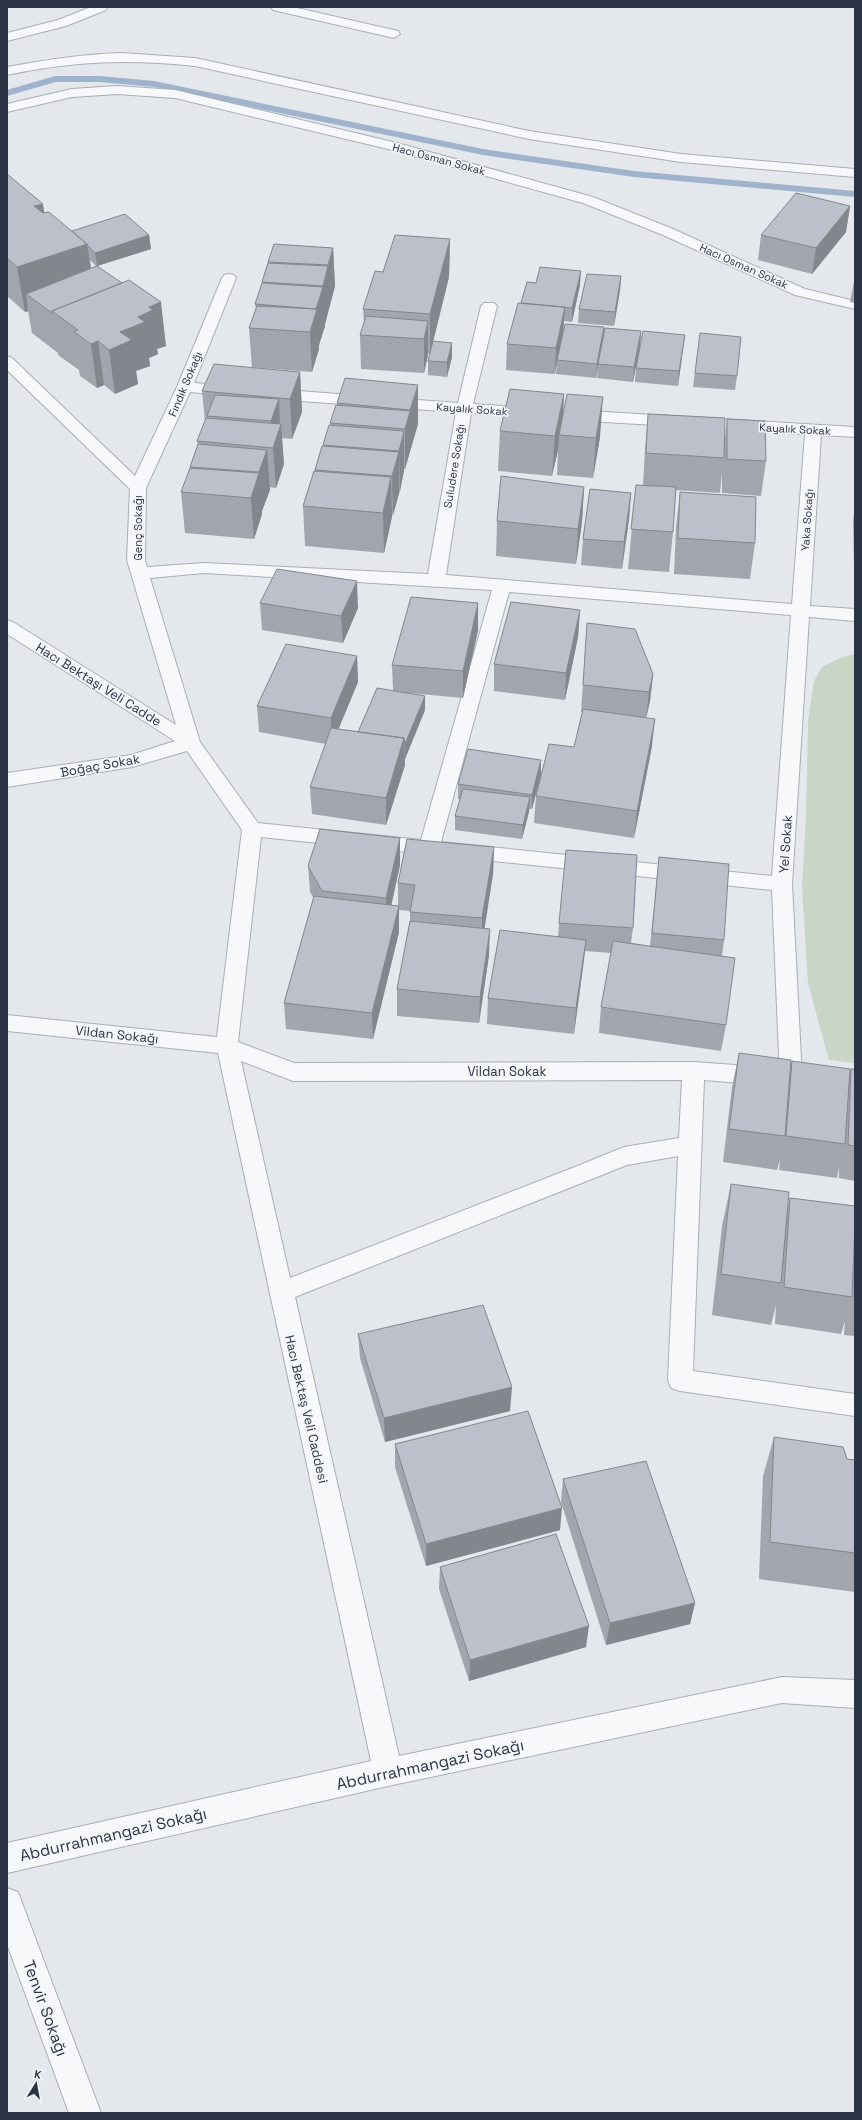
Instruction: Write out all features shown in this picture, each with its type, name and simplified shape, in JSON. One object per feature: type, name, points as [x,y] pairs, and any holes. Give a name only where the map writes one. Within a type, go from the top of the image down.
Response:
[{"type":"street","points":[[7,37],[62,23],[102,7]]},
{"type":"street","points":[[277,7],[394,34]]},
{"type":"street","points":[[7,71],[44,63],[111,56],[156,58],[195,62],[529,135],[681,158],[855,174]]},
{"type":"street","name":"Hacı Osman Sokak","points":[[7,108],[72,93],[117,90],[175,94],[392,146],[588,200],[668,232],[800,292],[855,305]]},
{"type":"street","name":"Fındık Sokağı","points":[[138,488],[185,387],[229,278]]},
{"type":"street","name":"Suludere Sokağı","points":[[436,580],[464,409],[489,306]]},
{"type":"street","name":"Genç Sokağı","points":[[7,361],[138,488],[136,560],[191,742]]},
{"type":"street","name":"Kayalık Sokak","points":[[185,387],[464,409],[855,432]]},
{"type":"street","name":"Yaka Sokağı","points":[[801,610],[812,430]]},
{"type":"street","points":[[140,573],[204,568],[436,580],[855,615]]},
{"type":"street","points":[[429,847],[502,586]]},
{"type":"street","name":"Yel Sokak","points":[[801,610],[782,884],[802,1079]]},
{"type":"street","name":"Hacı Bektaşı Veli Cadde","points":[[7,626],[191,742]]},
{"type":"street","points":[[191,742],[252,829],[782,884]]},
{"type":"street","name":"Boğaç Sokak","points":[[7,780],[132,761],[191,742]]},
{"type":"street","name":"Hacı Bektaş Veli Caddesi","points":[[252,829],[226,1046],[388,1772]]},
{"type":"street","name":"Vildan Sokağı","points":[[7,1022],[226,1046]]},
{"type":"street","name":"Vildan Sokak","points":[[226,1046],[293,1072],[693,1071],[802,1079]]},
{"type":"street","points":[[693,1071],[680,1380],[855,1405]]},
{"type":"street","points":[[281,1292],[575,1177],[624,1156],[690,1145]]},
{"type":"street","name":"Abdurrahmangazi Sokağı","points":[[7,1858],[388,1772],[782,1690],[855,1694]]},
{"type":"street","name":"Tenvir Sokağı","points":[[7,1903],[85,2113]]},
{"type":"green space","points":[[855,654],[855,1063],[829,1060],[808,983],[802,886],[806,817],[808,722],[814,681],[822,667],[843,657]]},
{"type":"building","points":[[7,174],[43,204],[34,206],[43,213],[49,212],[87,244],[17,267],[7,258]]},
{"type":"building","points":[[796,193],[850,206],[816,248],[761,235]]},
{"type":"building","points":[[125,214],[149,235],[95,253],[72,231]]},
{"type":"building","points":[[395,235],[450,239],[430,314],[363,309],[375,271],[383,272]]},
{"type":"building","points":[[274,244],[333,248],[328,265],[268,262]]},
{"type":"building","points":[[268,263],[328,266],[323,286],[262,282]]},
{"type":"building","points":[[97,266],[122,283],[52,311],[52,313],[26,294]]},
{"type":"building","points":[[540,267],[581,271],[572,308],[521,303],[527,282],[536,283]]},
{"type":"building","points":[[587,274],[621,276],[615,312],[579,309]]},
{"type":"building","points":[[129,280],[161,302],[149,307],[153,310],[138,317],[145,322],[120,332],[132,340],[109,350],[98,341],[91,344],[74,332],[78,330],[52,311]]},
{"type":"building","points":[[262,283],[323,287],[316,309],[255,304]]},
{"type":"building","points":[[518,303],[565,307],[556,348],[507,344]]},
{"type":"building","points":[[257,306],[317,309],[310,332],[249,328]]},
{"type":"building","points":[[366,316],[428,321],[424,339],[360,335]]},
{"type":"building","points":[[565,324],[604,327],[597,364],[557,360]]},
{"type":"building","points":[[605,328],[641,331],[634,367],[598,364]]},
{"type":"building","points":[[643,331],[685,335],[679,371],[636,368]]},
{"type":"building","points":[[700,333],[741,337],[737,376],[695,373]]},
{"type":"building","points":[[433,341],[452,343],[447,362],[428,361]]},
{"type":"building","points":[[214,364],[300,372],[290,399],[202,391]]},
{"type":"building","points":[[345,378],[418,385],[410,410],[337,403]]},
{"type":"building","points":[[510,389],[564,394],[555,436],[500,431]]},
{"type":"building","points":[[567,394],[603,397],[596,438],[559,435]]},
{"type":"building","points":[[215,395],[279,399],[271,421],[207,416]]},
{"type":"building","points":[[336,405],[410,411],[405,429],[330,423]]},
{"type":"building","points":[[648,414],[725,418],[724,458],[646,453]]},
{"type":"building","points":[[206,418],[281,424],[273,448],[197,441]]},
{"type":"building","points":[[727,419],[765,421],[766,461],[727,459]]},
{"type":"building","points":[[329,425],[404,431],[399,451],[323,445]]},
{"type":"building","points":[[198,444],[267,450],[259,472],[190,467]]},
{"type":"building","points":[[322,446],[399,452],[392,476],[315,470]]},
{"type":"building","points":[[190,468],[259,473],[251,498],[181,492]]},
{"type":"building","points":[[314,471],[391,477],[383,513],[303,506]]},
{"type":"building","points":[[501,476],[584,487],[578,529],[497,521]]},
{"type":"building","points":[[636,485],[676,487],[673,532],[631,529]]},
{"type":"building","points":[[590,489],[631,493],[624,542],[583,539]]},
{"type":"building","points":[[680,492],[756,497],[755,543],[678,538]]},
{"type":"building","points":[[277,569],[357,581],[341,616],[260,603]]},
{"type":"building","points":[[411,597],[478,603],[463,671],[392,665]]},
{"type":"building","points":[[511,602],[580,610],[566,673],[494,664]]},
{"type":"building","points":[[587,623],[635,629],[653,674],[649,692],[583,685]]},
{"type":"building","points":[[286,644],[357,656],[331,718],[257,706]]},
{"type":"building","points":[[377,688],[425,696],[405,744],[404,738],[358,732]]},
{"type":"building","points":[[583,709],[655,719],[637,811],[536,796],[549,744],[574,747]]},
{"type":"building","points":[[331,728],[404,738],[386,798],[310,787]]},
{"type":"building","points":[[468,749],[541,760],[532,795],[458,784]]},
{"type":"building","points":[[463,789],[530,797],[523,825],[455,816]]},
{"type":"building","points":[[320,829],[400,838],[386,898],[322,891],[308,866]]},
{"type":"building","points":[[407,839],[494,847],[482,918],[410,912],[415,885],[398,883]]},
{"type":"building","points":[[566,850],[637,855],[633,928],[559,923]]},
{"type":"building","points":[[659,857],[729,864],[724,940],[652,933]]},
{"type":"building","points":[[314,896],[399,906],[372,1013],[284,1003]]},
{"type":"building","points":[[410,921],[490,929],[480,997],[397,989]]},
{"type":"building","points":[[500,930],[586,940],[576,1008],[488,998]]},
{"type":"building","points":[[613,941],[735,958],[726,1025],[601,1007]]},
{"type":"building","points":[[739,1053],[791,1060],[785,1136],[729,1129]]},
{"type":"building","points":[[792,1061],[850,1069],[845,1144],[786,1136]]},
{"type":"building","points":[[851,1069],[855,1069],[855,1146],[848,1145]]},
{"type":"building","points":[[731,1184],[789,1192],[781,1283],[721,1274]]},
{"type":"building","points":[[790,1198],[855,1206],[852,1297],[784,1287]]},
{"type":"building","points":[[483,1305],[512,1387],[384,1418],[358,1334]]},
{"type":"building","points":[[528,1411],[562,1508],[426,1544],[395,1444]]},
{"type":"building","points":[[774,1437],[843,1447],[847,1459],[855,1460],[855,1553],[770,1542]]},
{"type":"building","points":[[646,1461],[695,1603],[610,1623],[563,1479]]},
{"type":"building","points":[[556,1534],[589,1626],[470,1660],[440,1567]]},
{"type":"waterway","points":[[7,93],[55,79],[100,79],[154,84],[483,152],[634,174],[855,194]]}]
